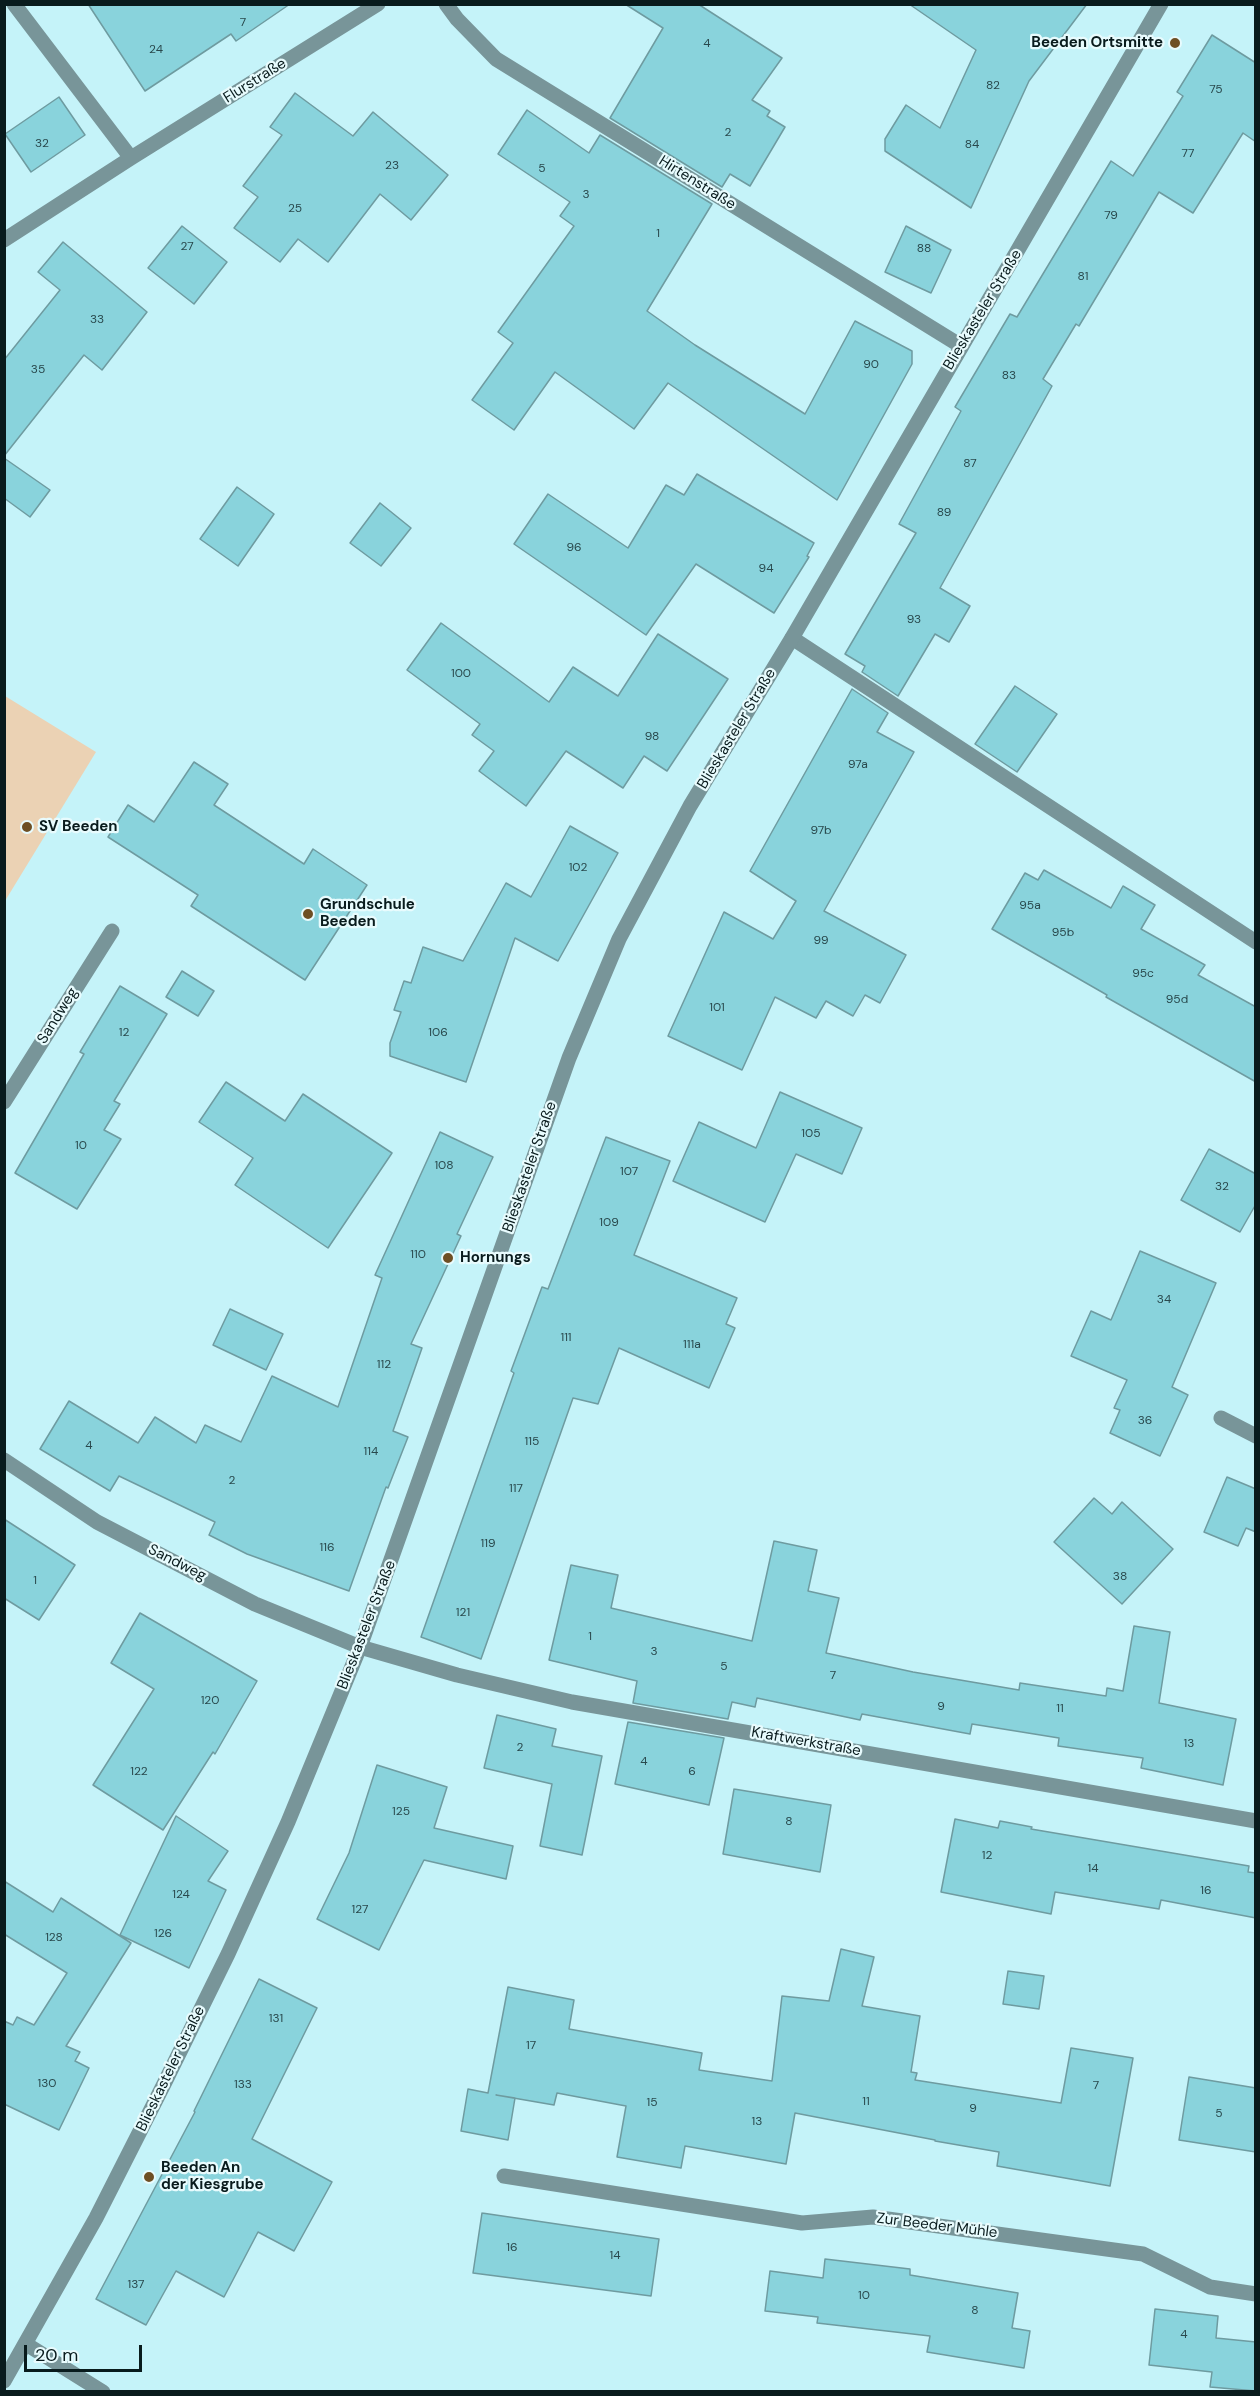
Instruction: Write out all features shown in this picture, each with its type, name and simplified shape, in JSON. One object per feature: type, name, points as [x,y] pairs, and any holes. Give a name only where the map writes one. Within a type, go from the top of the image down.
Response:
[{"type":"street","points":[[14,4],[131,158]]},
{"type":"street","name":"Hirtenstraße","points":[[446,4],[457,19],[496,59],[961,346]]},
{"type":"street","name":"Blieskasteler Straße","points":[[4,2381],[96,2218],[228,1954],[288,1822],[360,1647],[569,1058],[619,939],[690,806],[792,638],[961,346],[1077,152],[1161,4]]},
{"type":"street","name":"Flurstraße","points":[[4,240],[368,7]]},
{"type":"street","points":[[792,638],[1256,942]]},
{"type":"street","name":"Sandweg","points":[[4,1102],[112,931]]},
{"type":"street","points":[[1221,1418],[1256,1436]]},
{"type":"street","name":"Sandweg","points":[[4,1460],[97,1522],[255,1604],[360,1647]]},
{"type":"street","name":"Kraftwerkstraße","points":[[360,1647],[457,1675],[572,1702],[1256,1821]]},
{"type":"street","name":"Zur Beeder Mühle","points":[[504,2176],[802,2223],[873,2217],[1143,2254],[1210,2287],[1256,2294]]},
{"type":"street","points":[[26,2344],[103,2391]]},
{"type":"shaded area","name":"SV Beeden","points":[[5,696],[96,752],[5,901]]},
{"type":"building","points":[[88,4],[290,4],[236,41],[231,34],[145,91]]},
{"type":"building","points":[[625,4],[698,4],[782,58],[752,100],[770,111],[767,116],[785,127],[750,186],[730,174],[722,187],[610,118],[663,28]]},
{"type":"building","points":[[909,4],[1087,4],[1029,81],[971,208],[885,151],[885,139],[906,105],[940,128],[976,50]]},
{"type":"building","points":[[1212,35],[1256,63],[1256,142],[1243,133],[1193,213],[1159,192],[1079,326],[1076,324],[1043,379],[1052,386],[940,588],[970,606],[949,642],[935,634],[898,696],[862,672],[865,666],[845,654],[916,533],[899,524],[961,411],[955,407],[1010,314],[1017,317],[1111,161],[1133,176],[1183,96],[1177,92]]},
{"type":"building","points":[[295,93],[353,136],[373,112],[448,175],[411,220],[380,194],[328,262],[298,239],[280,262],[234,228],[258,197],[243,186],[282,135],[270,127]]},
{"type":"building","points":[[59,97],[85,135],[31,172],[5,134]]},
{"type":"building","points":[[527,110],[589,153],[600,135],[712,204],[647,311],[695,345],[805,414],[855,321],[912,351],[912,364],[837,500],[668,383],[634,429],[555,372],[514,430],[472,400],[513,343],[498,332],[574,226],[560,216],[570,202],[498,154]]},
{"type":"building","points":[[182,226],[227,262],[194,304],[148,268]]},
{"type":"building","points":[[906,226],[951,250],[931,293],[885,272]]},
{"type":"building","points":[[63,242],[147,312],[102,370],[84,355],[4,456],[4,360],[60,290],[38,272]]},
{"type":"building","points":[[4,458],[50,490],[30,517],[4,498]]},
{"type":"building","points":[[697,474],[814,543],[807,556],[809,557],[774,613],[696,564],[646,635],[514,544],[548,494],[628,548],[666,485],[684,495]]},
{"type":"building","points":[[237,487],[274,514],[238,566],[200,539]]},
{"type":"building","points":[[380,503],[411,528],[381,566],[350,543]]},
{"type":"building","points":[[441,623],[549,702],[573,667],[618,696],[658,634],[728,679],[667,771],[644,756],[623,788],[566,751],[526,806],[479,771],[494,751],[472,735],[480,724],[407,670]]},
{"type":"building","points":[[1015,686],[1057,714],[1017,772],[975,744]]},
{"type":"building","points":[[852,689],[888,713],[877,732],[914,752],[824,911],[906,955],[880,1003],[865,995],[853,1016],[826,1001],[816,1018],[775,997],[742,1070],[668,1036],[724,912],[773,939],[796,901],[750,871]]},
{"type":"building","points":[[194,762],[228,784],[214,805],[304,864],[313,849],[367,885],[305,980],[191,906],[198,895],[108,837],[128,805],[154,822]]},
{"type":"building","points":[[570,826],[618,853],[558,961],[515,938],[466,1082],[390,1056],[390,1043],[401,1012],[394,1010],[404,981],[411,983],[423,947],[463,961],[506,883],[531,897]]},
{"type":"building","points":[[1044,870],[1111,908],[1123,886],[1155,905],[1141,929],[1205,965],[1198,975],[1256,1007],[1256,1082],[992,929],[1025,873],[1038,880]]},
{"type":"building","points":[[182,971],[214,991],[198,1016],[166,997]]},
{"type":"building","points":[[120,986],[167,1014],[114,1101],[120,1104],[104,1130],[121,1139],[77,1209],[15,1173],[84,1054],[80,1052]]},
{"type":"building","points":[[226,1082],[285,1121],[303,1094],[392,1153],[328,1248],[235,1185],[253,1158],[199,1122]]},
{"type":"building","points":[[780,1092],[862,1128],[842,1174],[796,1154],[765,1222],[673,1181],[699,1122],[756,1148]]},
{"type":"building","points":[[440,1132],[493,1157],[457,1234],[461,1236],[411,1344],[422,1348],[393,1431],[408,1437],[388,1488],[386,1487],[349,1591],[247,1554],[209,1535],[215,1522],[119,1476],[110,1491],[40,1449],[69,1401],[138,1443],[155,1417],[196,1443],[205,1425],[241,1442],[272,1376],[338,1407],[382,1278],[375,1275]]},
{"type":"building","points":[[606,1137],[670,1161],[634,1255],[737,1298],[726,1324],[735,1328],[709,1388],[619,1348],[598,1404],[573,1398],[481,1659],[421,1637],[514,1373],[511,1371],[542,1287],[548,1289]]},
{"type":"building","points":[[1209,1149],[1256,1174],[1256,1204],[1240,1232],[1181,1200]]},
{"type":"building","points":[[1140,1251],[1216,1283],[1172,1387],[1188,1395],[1160,1456],[1110,1433],[1120,1410],[1114,1408],[1127,1380],[1071,1356],[1091,1311],[1111,1320]]},
{"type":"building","points":[[230,1309],[283,1334],[266,1370],[213,1345]]},
{"type":"building","points":[[1227,1477],[1256,1489],[1256,1532],[1246,1528],[1238,1546],[1204,1532]]},
{"type":"building","points":[[1094,1498],[1112,1514],[1122,1502],[1173,1549],[1122,1604],[1054,1542]]},
{"type":"building","points":[[4,1519],[75,1565],[39,1620],[4,1598]]},
{"type":"building","points":[[774,1541],[817,1550],[808,1591],[839,1598],[826,1653],[913,1672],[1019,1690],[1020,1683],[1106,1696],[1107,1688],[1123,1691],[1134,1626],[1170,1632],[1159,1703],[1236,1719],[1223,1785],[1141,1768],[1143,1758],[1058,1746],[1059,1738],[972,1724],[970,1734],[862,1714],[860,1720],[757,1698],[755,1707],[732,1702],[728,1719],[633,1703],[637,1681],[549,1660],[571,1565],[618,1575],[611,1608],[752,1641]]},
{"type":"building","points":[[140,1613],[257,1681],[215,1754],[213,1752],[163,1830],[93,1785],[154,1689],[111,1663]]},
{"type":"building","points":[[497,1715],[556,1729],[552,1746],[602,1756],[582,1855],[540,1846],[552,1784],[484,1768]]},
{"type":"building","points":[[628,1722],[724,1738],[709,1805],[615,1784]]},
{"type":"building","points":[[377,1765],[447,1787],[434,1828],[513,1846],[506,1879],[424,1860],[379,1950],[317,1919],[349,1853]]},
{"type":"building","points":[[734,1789],[831,1805],[820,1872],[723,1854]]},
{"type":"building","points":[[176,1816],[228,1851],[208,1881],[226,1890],[189,1968],[120,1935]]},
{"type":"building","points":[[955,1819],[998,1828],[1000,1821],[1032,1827],[1031,1829],[1249,1866],[1248,1872],[1256,1873],[1256,1918],[1161,1900],[1159,1909],[1055,1892],[1051,1914],[941,1892]]},
{"type":"building","points":[[4,1881],[53,1912],[61,1898],[131,1943],[66,2046],[80,2052],[75,2061],[89,2068],[59,2130],[4,2104],[4,2021],[13,2025],[17,2017],[34,2025],[67,1973],[4,1934]]},
{"type":"building","points":[[841,1949],[874,1957],[862,2006],[920,2016],[911,2072],[917,2073],[915,2080],[1061,2103],[1071,2048],[1133,2058],[1110,2186],[997,2166],[999,2152],[795,2113],[786,2164],[685,2146],[681,2168],[617,2157],[626,2106],[557,2093],[554,2105],[515,2098],[508,2140],[461,2131],[468,2089],[488,2093],[508,1987],[574,2000],[569,2029],[702,2053],[699,2070],[772,2081],[782,1996],[829,2001]]},
{"type":"building","points":[[1008,1971],[1044,1976],[1039,2009],[1003,2004]]},
{"type":"building","points":[[259,1979],[317,2008],[252,2139],[332,2182],[294,2251],[258,2232],[224,2297],[176,2271],[146,2325],[96,2299],[195,2112]]},
{"type":"building","points":[[1189,2077],[1256,2088],[1256,2152],[1179,2140]]},
{"type":"building","points":[[482,2213],[659,2239],[651,2296],[473,2273]]},
{"type":"building","points":[[825,2259],[910,2269],[910,2275],[1018,2293],[1012,2328],[1030,2331],[1024,2368],[927,2352],[930,2336],[817,2323],[818,2317],[765,2311],[770,2271],[823,2278]]},
{"type":"building","points":[[1155,2309],[1218,2316],[1216,2338],[1256,2342],[1256,2391],[1210,2387],[1212,2372],[1149,2365]]},
{"type":"place","name":"Beeden Ortsmitte","points":[[1175,43]]},
{"type":"place","name":"SV Beeden","points":[[27,827]]},
{"type":"place","name":"Grundschule Beeden","points":[[308,914]]},
{"type":"place","name":"Hornungs","points":[[448,1258]]},
{"type":"place","name":"Beeden An der Kiesgrube","points":[[149,2177]]}]
